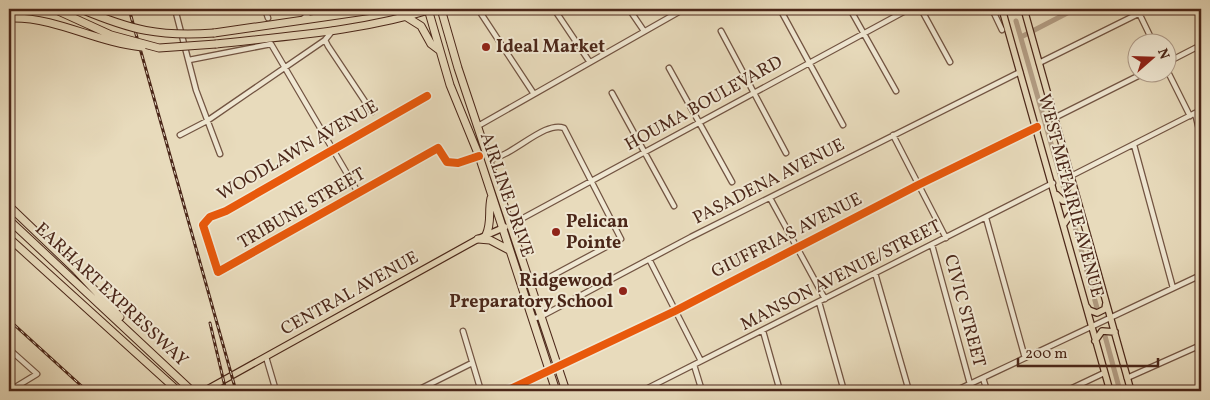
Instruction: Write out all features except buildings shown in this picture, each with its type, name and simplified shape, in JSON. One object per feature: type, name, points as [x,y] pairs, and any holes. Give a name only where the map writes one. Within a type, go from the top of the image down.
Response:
[{"type":"highway","points":[[54,9],[111,35],[159,48]]},
{"type":"highway","points":[[81,9],[107,20],[154,34],[184,35],[214,33],[379,9]]},
{"type":"highway","points":[[89,9],[107,20]]},
{"type":"highway","points":[[11,19],[42,20],[113,44],[159,48],[216,44],[334,29],[405,16],[430,9]]},
{"type":"highway","name":"AIRLINE DRIVE","points":[[430,9],[450,85],[479,156],[556,391]]},
{"type":"highway","name":"AIRLINE DRIVE","points":[[441,9],[479,130],[533,286],[566,391]]},
{"type":"highway","points":[[405,16],[421,26],[431,44],[440,50]]},
{"type":"highway","points":[[465,122],[472,123],[479,130]]},
{"type":"highway","points":[[486,236],[490,227],[488,212],[491,195]]},
{"type":"highway","points":[[9,205],[76,270],[160,360]]},
{"type":"highway","name":"EARHART EXPRESSWAY","points":[[9,220],[192,391]]},
{"type":"highway","name":"EARHART EXPRESSWAY","points":[[9,238],[178,391]]},
{"type":"highway","points":[[478,240],[490,240],[509,250]]},
{"type":"main road","name":"WEST METAIRIE AVENUE","points":[[1004,9],[1005,20],[1110,391]]},
{"type":"main road","name":"WEST METAIRIE AVENUE","points":[[1022,9],[1039,63],[1131,391]]},
{"type":"main road","points":[[1053,186],[1059,197],[1068,200],[1074,187]]},
{"type":"main road","points":[[1064,224],[1070,215],[1078,216],[1083,220]]},
{"type":"main road","name":"CENTRAL AVENUE","points":[[204,391],[478,240],[512,224]]},
{"type":"main road","points":[[1084,303],[1089,310],[1097,313],[1105,309],[1106,301]]},
{"type":"main road","points":[[1095,342],[1102,331],[1115,332]]},
{"type":"street","points":[[175,9],[196,90],[220,154]]},
{"type":"street","points":[[265,9],[268,18]]},
{"type":"street","points":[[299,21],[313,9]]},
{"type":"street","points":[[326,9],[339,15]]},
{"type":"street","points":[[478,9],[534,94]]},
{"type":"street","points":[[554,9],[590,61]]},
{"type":"street","points":[[629,9],[644,31]]},
{"type":"street","points":[[479,130],[534,94],[684,9]]},
{"type":"street","points":[[780,9],[842,125]]},
{"type":"street","points":[[850,9],[896,91]]},
{"type":"street","name":"HOUMA BOULEVARD","points":[[512,224],[909,9]]},
{"type":"street","points":[[921,9],[950,62]]},
{"type":"street","points":[[992,9],[1002,30]]},
{"type":"street","points":[[1039,63],[1148,9]]},
{"type":"street","points":[[1139,13],[1148,32]]},
{"type":"street","points":[[180,135],[207,121],[325,40],[334,29]]},
{"type":"street","points":[[721,31],[786,153]]},
{"type":"street","points":[[325,40],[372,112]]},
{"type":"street","points":[[188,60],[271,44],[359,194]]},
{"type":"street","points":[[1178,57],[1201,45]]},
{"type":"street","points":[[669,68],[732,182]]},
{"type":"street","name":"PASADENA AVENUE","points":[[532,319],[542,316],[649,259],[1020,72]]},
{"type":"street","points":[[1054,118],[1128,81]]},
{"type":"street","points":[[1174,82],[1192,115],[1201,138]]},
{"type":"street","points":[[612,93],[674,206]]},
{"type":"street","name":"WOODLAWN AVENUE","points":[[207,244],[203,225],[210,217],[226,211],[427,96]]},
{"type":"street","points":[[1071,176],[1201,110]]},
{"type":"street","points":[[490,159],[502,156],[549,128],[557,126],[564,128],[620,239],[533,286]]},
{"type":"street","name":"GIUFFRIAS AVENUE","points":[[506,391],[675,311],[918,185],[1037,128]]},
{"type":"street","name":"CIVIC STREET","points":[[893,135],[946,238]]},
{"type":"street","points":[[1134,144],[1173,288]]},
{"type":"street","name":"TRIBUNE STREET","points":[[207,244],[218,272],[220,272],[438,148],[448,162],[458,163],[479,156]]},
{"type":"street","name":"MANSON AVENUE/STREET","points":[[642,391],[875,273],[1053,186]]},
{"type":"street","points":[[770,198],[825,299]]},
{"type":"street","points":[[986,218],[1025,358]]},
{"type":"street","name":"CIVIC STREET","points":[[932,245],[970,384]]},
{"type":"street","points":[[649,259],[701,361]]},
{"type":"street","points":[[875,273],[909,391]]},
{"type":"street","points":[[954,391],[1201,275]]},
{"type":"street","points":[[819,302],[844,391]]},
{"type":"street","points":[[463,331],[480,391]]},
{"type":"street","points":[[763,331],[780,391]]},
{"type":"street","points":[[1127,378],[1201,345]]},
{"type":"street","points":[[9,349],[37,374],[9,391]]},
{"type":"street","points":[[266,357],[276,391]]},
{"type":"street","points":[[416,391],[472,363]]},
{"type":"street","points":[[694,365],[702,391]]},
{"type":"street","points":[[1066,391],[1104,373]]},
{"type":"street","name":"CIVIC STREET","points":[[984,378],[987,391]]},
{"type":"waterway","points":[[1021,37],[1075,9]]},
{"type":"waterway","points":[[1016,21],[1064,189]]},
{"type":"waterway","points":[[1075,227],[1097,308]]},
{"type":"waterway","points":[[1105,336],[1120,391]]},
{"type":"railway","points":[[129,9],[236,391]]},
{"type":"railway","points":[[9,320],[87,391]]},
{"type":"railway","points":[[210,323],[226,391]]},
{"type":"cycle path","points":[[427,96],[226,211],[210,217],[203,225],[218,272],[438,148],[447,162],[458,163],[479,156]]},
{"type":"cycle path","points":[[506,391],[675,311],[918,185],[1037,127]]},
{"type":"place","name":"Ideal Market","points":[[486,47]]},
{"type":"place","name":"Pelican Pointe","points":[[556,232]]},
{"type":"place","name":"Ridgewood Preparatory School","points":[[623,291]]}]
